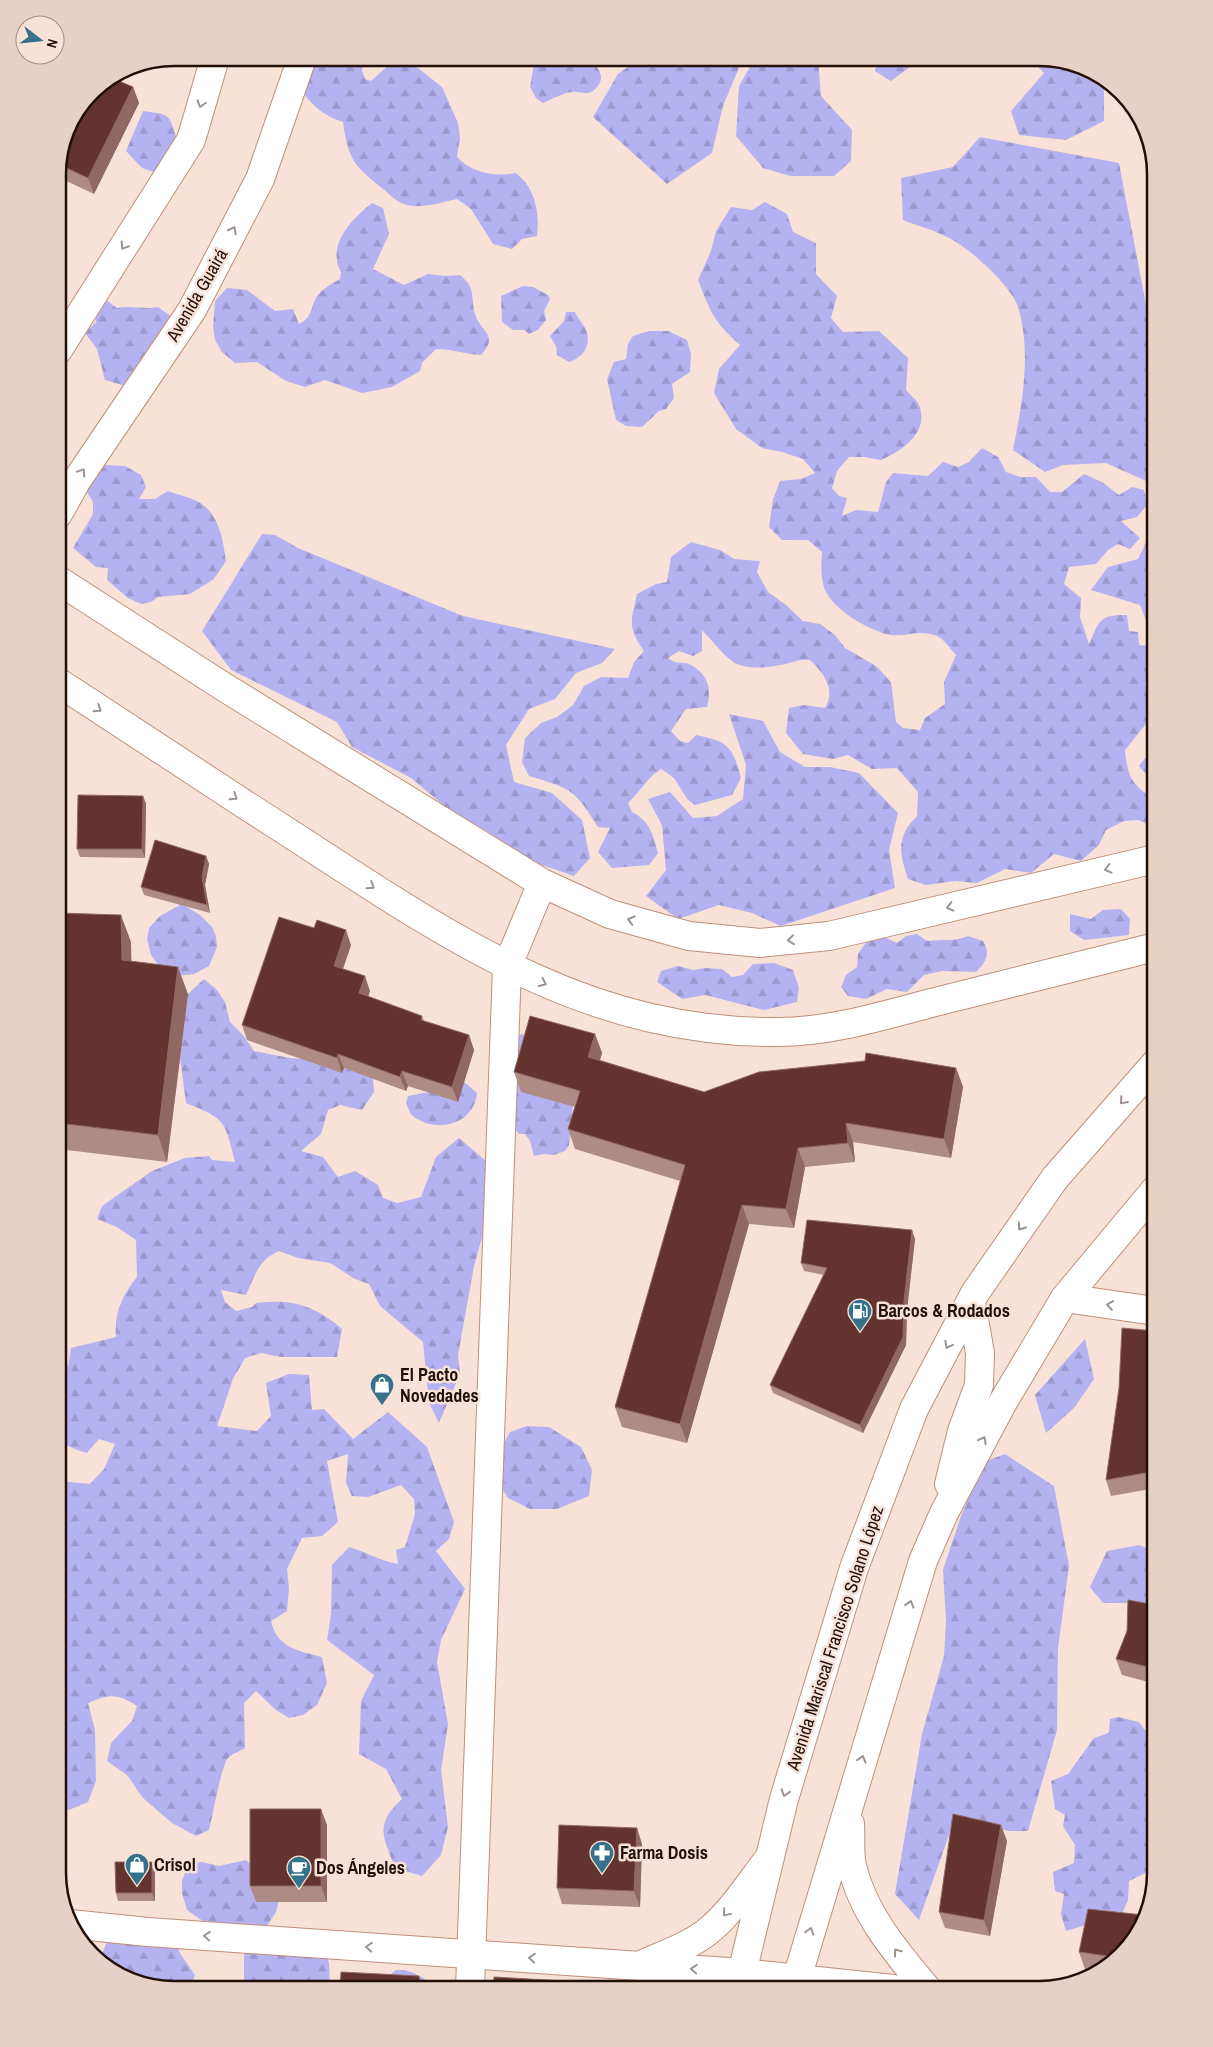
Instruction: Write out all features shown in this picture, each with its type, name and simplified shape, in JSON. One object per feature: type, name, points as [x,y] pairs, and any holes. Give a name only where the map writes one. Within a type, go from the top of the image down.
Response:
[{"type":"street","points":[[66,337],[191,140],[213,66]]},
{"type":"street","name":"Avenida Guairá","points":[[66,500],[77,480],[192,310],[260,179],[299,66]]},
{"type":"street","points":[[66,585],[224,687],[542,883],[610,914],[681,934],[760,943],[829,936],[1147,863]]},
{"type":"street","points":[[66,687],[417,916],[507,967],[570,995],[623,1011],[678,1024],[724,1030],[781,1032],[845,1025],[1147,949]]},
{"type":"street","points":[[470,1981],[507,967],[542,883]]},
{"type":"street","name":"Avenida Mariscal Francisco Solano López","points":[[740,1981],[767,1860],[784,1798],[854,1568],[914,1409],[971,1302],[1056,1178],[1147,1074]]},
{"type":"street","points":[[795,1981],[923,1561],[944,1513],[1003,1402],[1065,1298],[1147,1201]]},
{"type":"street","points":[[1065,1298],[1147,1310]]},
{"type":"street","points":[[944,1513],[951,1469],[979,1385],[980,1353],[971,1302]]},
{"type":"street","points":[[850,1798],[851,1865],[865,1904],[894,1950],[920,1981]]},
{"type":"street","points":[[639,1966],[684,1946],[707,1932],[724,1916],[767,1860]]},
{"type":"street","points":[[80,1925],[148,1932],[639,1966],[740,1981]]},
{"type":"green space","points":[[311,66],[363,66],[362,71],[365,79],[371,81],[388,66],[411,66],[418,68],[442,87],[458,123],[460,138],[457,157],[470,167],[484,172],[492,174],[516,173],[528,186],[537,209],[537,236],[522,239],[512,249],[493,244],[471,209],[457,199],[417,206],[410,206],[398,201],[365,174],[354,161],[347,145],[343,122],[330,117],[318,109],[299,88]]},
{"type":"green space","points":[[534,66],[596,66],[601,76],[601,81],[597,88],[591,92],[569,93],[543,103],[536,98],[530,87]]},
{"type":"green space","points":[[629,66],[740,66],[723,106],[712,153],[667,184],[593,117],[618,74]]},
{"type":"green space","points":[[750,66],[819,66],[821,96],[852,130],[851,161],[834,176],[790,176],[763,168],[736,136],[739,86]]},
{"type":"green space","points":[[877,66],[911,66],[891,81],[875,71]]},
{"type":"green space","points":[[1038,66],[1060,68],[1086,77],[1099,84],[1104,88],[1104,121],[1066,140],[1019,135],[1011,111],[1044,73]]},
{"type":"green space","points":[[143,111],[165,115],[173,126],[178,142],[157,173],[142,168],[126,151]]},
{"type":"green space","points":[[980,137],[1119,163],[1147,310],[1147,481],[1106,463],[1063,465],[1045,472],[1013,450],[1020,415],[1025,360],[1022,324],[1014,298],[998,278],[967,250],[949,238],[903,220],[901,178],[953,167]]},
{"type":"green space","points":[[765,202],[787,214],[793,232],[816,243],[816,274],[837,296],[831,318],[843,332],[879,331],[908,358],[906,390],[919,405],[921,424],[912,439],[905,446],[881,460],[849,457],[837,471],[832,488],[839,496],[847,498],[842,516],[856,510],[878,512],[886,482],[893,473],[928,476],[943,462],[958,467],[969,462],[982,448],[998,457],[1006,472],[1020,477],[1036,477],[1050,492],[1062,492],[1084,474],[1102,482],[1119,495],[1132,487],[1144,490],[1147,505],[1137,517],[1121,521],[1140,538],[1130,549],[1118,544],[1108,550],[1096,564],[1069,567],[1064,584],[1081,598],[1080,617],[1089,644],[1101,621],[1111,616],[1127,615],[1129,631],[1138,632],[1139,645],[1147,646],[1147,680],[1145,685],[1147,688],[1147,723],[1125,750],[1129,774],[1136,784],[1147,793],[1147,824],[1138,820],[1124,821],[1106,830],[1099,845],[1081,861],[1054,854],[1031,873],[1005,869],[977,883],[955,881],[926,885],[908,879],[901,853],[901,845],[905,831],[917,816],[918,792],[897,768],[872,769],[848,755],[833,759],[803,754],[786,733],[789,708],[804,705],[825,708],[828,701],[829,688],[820,670],[810,660],[776,666],[742,666],[724,654],[702,630],[702,651],[693,656],[679,651],[668,658],[675,662],[691,665],[705,678],[709,689],[707,707],[686,709],[671,731],[680,741],[688,743],[696,735],[715,740],[728,747],[735,759],[741,778],[732,795],[695,805],[688,800],[674,778],[661,769],[628,803],[632,812],[643,820],[650,829],[658,853],[649,865],[612,868],[598,852],[610,828],[598,827],[583,804],[570,792],[554,784],[529,776],[522,762],[525,738],[541,723],[557,717],[573,705],[584,686],[601,677],[628,678],[634,662],[644,651],[635,636],[632,624],[637,594],[656,584],[667,582],[671,557],[691,542],[720,550],[734,559],[760,561],[757,572],[768,592],[803,621],[820,624],[835,635],[845,648],[876,666],[891,682],[896,722],[903,728],[920,730],[925,718],[945,704],[944,682],[956,655],[940,637],[924,633],[891,635],[883,633],[857,621],[834,603],[824,587],[821,570],[822,552],[808,540],[782,540],[769,527],[773,499],[780,481],[801,479],[815,473],[803,459],[762,448],[736,429],[714,393],[719,369],[740,345],[718,323],[706,301],[698,280],[711,251],[716,231],[731,207],[752,210]]},
{"type":"green space","points":[[372,203],[383,208],[389,234],[373,269],[404,285],[428,274],[460,275],[469,284],[477,320],[489,338],[489,342],[481,355],[436,349],[422,363],[420,371],[392,387],[362,393],[325,380],[305,387],[286,381],[257,362],[235,363],[222,352],[215,340],[213,327],[215,301],[227,288],[247,290],[275,311],[293,309],[299,324],[310,314],[319,294],[340,279],[341,272],[337,262],[337,252],[343,233]]},
{"type":"green space","points":[[523,286],[533,287],[548,295],[550,299],[544,311],[546,320],[538,330],[529,334],[524,330],[513,330],[502,322],[501,296]]},
{"type":"green space","points":[[106,300],[117,308],[158,307],[175,319],[126,386],[105,380],[97,349],[85,333],[96,322],[95,313]]},
{"type":"green space","points":[[566,312],[575,312],[588,336],[585,350],[569,362],[557,355],[556,346],[550,336],[564,321]]},
{"type":"green space","points":[[649,331],[668,331],[687,340],[691,354],[690,372],[672,384],[674,398],[666,409],[659,411],[642,427],[626,426],[616,420],[607,379],[614,362],[626,359],[628,344],[633,336]]},
{"type":"green space","points":[[104,465],[125,466],[141,475],[146,487],[139,499],[155,499],[168,491],[195,500],[208,510],[220,530],[226,561],[214,579],[190,594],[158,597],[151,602],[141,604],[128,598],[107,580],[108,568],[96,567],[73,548],[93,514],[93,502],[85,489],[94,473]]},
{"type":"green space","points":[[262,534],[275,535],[298,548],[463,616],[615,649],[602,663],[576,673],[555,699],[529,709],[506,745],[514,782],[552,793],[582,820],[590,858],[574,876],[527,860],[488,832],[448,809],[411,778],[352,747],[337,722],[231,670],[202,631]]},
{"type":"green space","points":[[1147,540],[1147,623],[1140,605],[1091,590],[1108,567],[1138,559]]},
{"type":"green space","points":[[729,714],[763,721],[780,752],[805,767],[830,767],[859,773],[898,813],[889,850],[895,888],[781,926],[752,913],[719,905],[678,919],[646,896],[666,870],[662,825],[648,799],[670,792],[693,818],[717,816],[743,799],[746,765]]},
{"type":"green space","points":[[1147,756],[1147,776],[1139,766]]},
{"type":"green space","points":[[182,904],[200,915],[212,927],[216,936],[217,947],[209,966],[194,974],[177,976],[164,973],[151,955],[147,939],[149,928],[160,916]]},
{"type":"green space","points":[[1121,909],[1130,919],[1129,935],[1084,940],[1070,931],[1070,914],[1091,919],[1103,910]]},
{"type":"green space","points":[[917,934],[927,941],[953,940],[968,936],[983,941],[987,950],[986,958],[976,972],[942,971],[924,975],[907,992],[887,989],[866,999],[848,996],[841,987],[846,975],[857,967],[858,954],[871,936],[882,936],[897,943],[906,936]]},
{"type":"green space","points":[[774,963],[793,970],[799,988],[797,1002],[764,1010],[705,995],[682,999],[657,982],[661,971],[678,966],[693,970],[705,968],[722,969],[732,977],[743,975],[753,964]]},
{"type":"green space","points":[[204,979],[216,989],[225,1002],[230,1022],[243,1035],[254,1051],[290,1058],[317,1060],[373,1077],[374,1092],[362,1110],[340,1105],[328,1110],[321,1134],[301,1151],[323,1157],[338,1177],[355,1171],[378,1185],[383,1198],[397,1203],[421,1197],[436,1157],[459,1138],[486,1161],[500,1197],[484,1230],[474,1266],[458,1355],[460,1374],[439,1423],[429,1403],[423,1342],[380,1306],[369,1284],[355,1279],[330,1263],[298,1258],[279,1251],[266,1259],[262,1264],[246,1295],[221,1290],[225,1302],[236,1311],[252,1307],[256,1303],[292,1303],[322,1314],[342,1329],[337,1357],[281,1357],[261,1353],[245,1358],[233,1379],[217,1426],[257,1431],[271,1416],[266,1383],[289,1374],[309,1375],[312,1410],[324,1409],[353,1439],[388,1412],[427,1447],[454,1522],[449,1539],[436,1551],[465,1589],[441,1640],[437,1662],[448,1724],[441,1770],[448,1827],[441,1855],[422,1876],[395,1868],[383,1831],[387,1816],[402,1799],[386,1769],[359,1754],[361,1701],[374,1675],[327,1640],[331,1614],[332,1565],[349,1547],[398,1564],[396,1550],[405,1547],[415,1514],[414,1499],[401,1485],[368,1497],[352,1496],[346,1483],[348,1454],[327,1461],[338,1522],[322,1536],[302,1538],[287,1569],[289,1589],[287,1611],[271,1621],[278,1637],[284,1643],[297,1650],[322,1657],[327,1683],[317,1705],[303,1715],[289,1718],[276,1710],[256,1691],[244,1703],[245,1748],[228,1758],[225,1763],[209,1830],[196,1836],[172,1823],[143,1798],[127,1775],[107,1761],[111,1743],[132,1721],[137,1706],[113,1696],[95,1700],[88,1703],[95,1730],[96,1781],[88,1802],[69,1810],[66,1809],[66,1482],[90,1484],[104,1469],[115,1444],[99,1439],[87,1453],[77,1450],[66,1443],[66,1366],[68,1367],[71,1348],[116,1337],[116,1320],[120,1305],[137,1277],[136,1240],[117,1227],[97,1219],[102,1206],[152,1171],[185,1158],[209,1156],[212,1160],[235,1162],[229,1138],[222,1123],[209,1113],[186,1103],[180,1058],[188,994]]},
{"type":"green space","points":[[521,1034],[527,1036],[573,1105],[569,1145],[565,1151],[554,1155],[534,1156],[530,1141],[525,1134],[519,1134],[513,1127],[516,1040]]},
{"type":"green space","points":[[461,1079],[477,1093],[469,1113],[461,1119],[443,1125],[432,1124],[422,1121],[411,1114],[406,1103],[408,1096],[434,1091]]},
{"type":"green space","points":[[1085,1339],[1094,1379],[1074,1408],[1046,1433],[1035,1395]]},
{"type":"green space","points":[[527,1426],[549,1427],[581,1447],[592,1470],[589,1496],[557,1509],[530,1509],[508,1498],[500,1486],[500,1450],[510,1432]]},
{"type":"green space","points":[[1005,1454],[1054,1486],[1069,1566],[1058,1648],[1057,1730],[1028,1831],[1008,1831],[956,1815],[919,1920],[895,1894],[922,1734],[944,1656],[946,1621],[943,1570],[961,1516],[984,1462]]},
{"type":"green space","points":[[1139,1545],[1147,1548],[1147,1607],[1135,1603],[1103,1603],[1090,1587],[1107,1551]]},
{"type":"green space","points":[[1118,1717],[1139,1722],[1147,1732],[1147,1872],[1129,1881],[1128,1900],[1122,1914],[1066,1931],[1061,1914],[1064,1894],[1055,1891],[1053,1872],[1074,1863],[1075,1845],[1063,1826],[1065,1815],[1055,1809],[1051,1781],[1068,1774],[1094,1738],[1109,1733],[1110,1719]]},
{"type":"green space","points":[[246,1860],[281,1893],[276,1912],[267,1926],[256,1930],[210,1926],[187,1910],[182,1893],[182,1880],[189,1864],[202,1862],[219,1866]]},
{"type":"green space","points":[[148,1932],[171,1933],[181,1955],[195,1975],[193,1981],[153,1979],[127,1970],[102,1953],[107,1942]]},
{"type":"green space","points":[[248,1939],[323,1944],[329,1963],[330,1981],[244,1981],[244,1957]]},
{"type":"green space","points":[[396,1970],[408,1971],[427,1981],[386,1981],[386,1978]]},
{"type":"building","points":[[120,81],[133,87],[88,178],[66,168],[74,133],[84,114],[93,103]]},
{"type":"building","points":[[78,795],[143,796],[142,849],[77,849]]},
{"type":"building","points":[[155,840],[206,856],[202,877],[207,905],[141,887]]},
{"type":"building","points":[[66,913],[121,915],[122,960],[178,967],[158,1135],[66,1124]]},
{"type":"building","points":[[279,917],[314,928],[317,920],[346,930],[334,966],[365,976],[359,993],[422,1016],[421,1020],[469,1035],[452,1087],[402,1071],[400,1077],[338,1054],[337,1058],[242,1025]]},
{"type":"building","points":[[530,1016],[595,1034],[588,1057],[704,1092],[759,1072],[865,1061],[866,1053],[956,1068],[944,1139],[846,1123],[848,1143],[798,1148],[786,1209],[742,1205],[680,1424],[615,1407],[685,1165],[568,1129],[580,1091],[514,1072]]},
{"type":"building","points":[[807,1220],[912,1230],[904,1301],[903,1337],[860,1425],[770,1385],[827,1268],[801,1263]]},
{"type":"building","points":[[1122,1328],[1147,1330],[1147,1473],[1106,1480],[1119,1388]]},
{"type":"building","points":[[1128,1600],[1147,1603],[1147,1667],[1116,1659],[1127,1631]]},
{"type":"building","points":[[250,1809],[321,1809],[321,1886],[250,1886]]},
{"type":"building","points":[[953,1814],[1001,1825],[984,1920],[939,1912]]},
{"type":"building","name":"Farma Dosis","points":[[559,1825],[637,1828],[634,1891],[557,1888]]},
{"type":"building","name":"Crisol","points":[[115,1862],[152,1862],[152,1893],[116,1893]]},
{"type":"building","points":[[1088,1909],[1139,1915],[1124,1938],[1107,1956],[1079,1952]]},
{"type":"building","points":[[341,1972],[419,1976],[419,1981],[340,1981]]},
{"type":"building","points":[[494,1977],[564,1981],[494,1981]]},
{"type":"place","name":"Barcos & Rodados","points":[[860,1332]]},
{"type":"place","name":"El Pacto Novedades","points":[[382,1406]]},
{"type":"place","name":"Farma Dosis","points":[[602,1874]]},
{"type":"place","name":"Crisol","points":[[137,1886]]},
{"type":"place","name":"Dos Ángeles","points":[[299,1889]]}]
